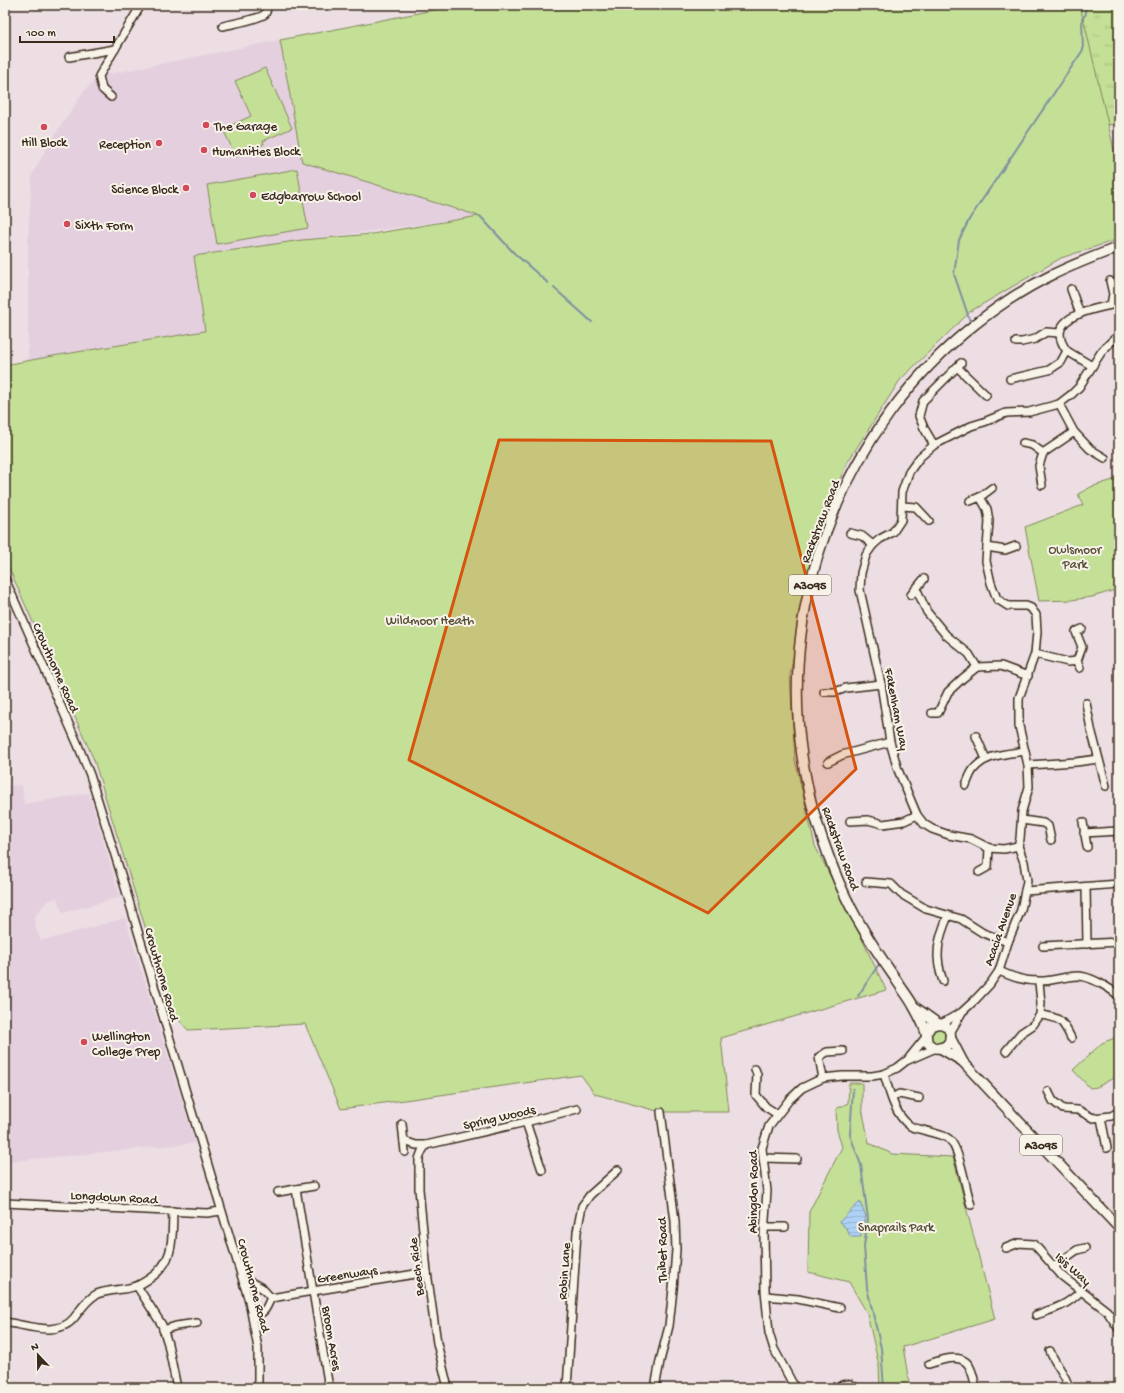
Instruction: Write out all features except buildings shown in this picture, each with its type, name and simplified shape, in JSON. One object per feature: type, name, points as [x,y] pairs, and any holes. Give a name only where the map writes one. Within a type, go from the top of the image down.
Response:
[{"type":"main road","name":"Rackstraw Road","points":[[926,1035],[914,1006],[872,943],[845,897],[825,848],[809,792],[803,761],[799,725],[798,665],[804,613],[817,560],[837,505],[859,460],[892,410],[932,363],[975,324],[1026,289],[1070,266],[1119,247]]},
{"type":"main road","name":"Rackstraw Road","points":[[914,1006],[939,1024]]},
{"type":"main road","points":[[939,1024],[947,1027],[950,1035],[946,1045],[938,1048],[929,1044],[926,1035],[929,1027],[939,1024]]},
{"type":"main road","name":"A3095","points":[[950,1035],[963,1062],[1119,1228]]},
{"type":"main road","name":"A3095","points":[[938,1048],[963,1062]]},
{"type":"street","points":[[111,97],[102,90],[99,76],[141,5]]},
{"type":"street","points":[[223,26],[259,18],[265,14],[268,9],[267,5]]},
{"type":"street","points":[[69,57],[115,49]]},
{"type":"street","points":[[1092,366],[1067,351],[1061,342],[1059,333],[1064,323],[1073,316],[1110,305],[1113,294],[1110,281]]},
{"type":"street","points":[[1071,289],[1080,314]]},
{"type":"street","points":[[1016,342],[1035,339],[1046,332],[1059,333]]},
{"type":"street","name":"Fakenham Way","points":[[1018,846],[1004,849],[990,848],[971,839],[932,830],[924,824],[917,815],[898,770],[890,742],[882,684],[860,590],[861,573],[866,555],[873,545],[880,539],[893,532],[901,520],[902,492],[909,472],[920,457],[934,445],[971,426],[1006,413],[1030,412],[1059,404],[1079,387],[1102,351],[1119,336]]},
{"type":"street","points":[[1010,379],[1049,370],[1061,362],[1067,351]]},
{"type":"street","points":[[934,445],[919,416],[923,401],[959,365],[986,395]]},
{"type":"street","points":[[1059,404],[1074,432],[1090,449],[1106,458]]},
{"type":"street","points":[[1042,485],[1039,466],[1043,453],[1074,432]]},
{"type":"street","points":[[1022,443],[1032,445],[1043,453]]},
{"type":"street","points":[[970,501],[980,497],[992,488]]},
{"type":"street","name":"Acacia Avenue","points":[[939,1024],[962,1012],[990,984],[999,971],[1008,942],[1021,910],[1027,881],[1026,870],[1018,846],[1022,811],[1029,787],[1026,751],[1020,726],[1019,698],[1035,654],[1037,632],[1036,615],[1026,606],[1008,606],[997,599],[991,583],[986,561],[989,521],[987,509],[980,497]]},
{"type":"street","points":[[902,506],[916,507],[929,521]]},
{"type":"street","points":[[850,533],[862,536],[873,545]]},
{"type":"street","points":[[987,547],[1005,550],[1016,546]]},
{"type":"street","name":"Crowthorne Road","points":[[5,579],[90,775],[253,1316],[258,1348],[258,1388]]},
{"type":"street","points":[[911,595],[924,579]]},
{"type":"street","points":[[916,588],[927,612],[946,635],[969,654],[978,667]]},
{"type":"street","points":[[1035,654],[1079,665],[1082,647],[1076,632],[1082,629]]},
{"type":"street","points":[[932,713],[938,713],[948,692],[978,667],[1001,666],[1028,676]]},
{"type":"street","points":[[824,692],[835,692],[846,688],[882,684]]},
{"type":"street","points":[[1086,703],[1089,723],[1106,786]]},
{"type":"street","points":[[976,736],[986,759]]},
{"type":"street","points":[[828,762],[854,751],[890,742]]},
{"type":"street","points":[[966,785],[972,771],[979,763],[986,759],[992,756],[1026,751]]},
{"type":"street","points":[[1028,765],[1098,759]]},
{"type":"street","points":[[850,821],[868,820],[883,824],[904,821],[917,815]]},
{"type":"street","points":[[1022,820],[1043,822],[1048,826],[1051,840]]},
{"type":"street","points":[[1083,822],[1087,847]]},
{"type":"street","points":[[1084,833],[1118,831],[1119,840]]},
{"type":"street","points":[[979,872],[988,867],[990,848]]},
{"type":"street","points":[[866,882],[891,884],[901,894],[926,909],[960,919],[983,933],[1008,942]]},
{"type":"street","points":[[1025,891],[1119,884]]},
{"type":"street","points":[[1086,887],[1087,944]]},
{"type":"street","points":[[943,981],[939,971],[938,945],[941,932],[948,916]]},
{"type":"street","points":[[1043,946],[1119,942]]},
{"type":"street","points":[[999,971],[1015,978],[1039,982],[1079,976],[1100,984],[1112,990],[1119,996]]},
{"type":"street","points":[[1006,1051],[1021,1033],[1033,1025],[1040,1015],[1041,1004],[1039,982]]},
{"type":"street","name":"Acacia Avenue","points":[[950,1035],[962,1012]]},
{"type":"street","points":[[1040,1015],[1053,1016],[1060,1020],[1066,1026],[1072,1038]]},
{"type":"street","name":"Abingdon Road","points":[[795,1388],[774,1349],[769,1333],[766,1296],[764,1227],[766,1191],[762,1148],[769,1126],[777,1114],[802,1088],[823,1078],[842,1076],[872,1076],[884,1074],[897,1068],[906,1061],[926,1035]]},
{"type":"street","name":"Abingdon Road","points":[[906,1061],[938,1048]]},
{"type":"street","points":[[823,1078],[819,1056],[832,1050],[843,1051]]},
{"type":"street","points":[[755,1069],[757,1074],[756,1095],[766,1107],[777,1114]]},
{"type":"street","points":[[884,1074],[899,1116],[909,1126],[950,1139],[961,1164],[965,1186],[971,1205]]},
{"type":"street","points":[[1048,1090],[1053,1101],[1063,1109],[1078,1110],[1093,1118],[1111,1116],[1119,1112]]},
{"type":"street","points":[[892,1098],[899,1094],[919,1098]]},
{"type":"street","name":"Spring Woods","points":[[404,1141],[416,1145],[426,1145],[577,1109]]},
{"type":"street","name":"Thibet Road","points":[[655,1388],[669,1326],[674,1289],[676,1250],[675,1221],[661,1112]]},
{"type":"street","points":[[1101,1118],[1107,1148]]},
{"type":"street","points":[[526,1122],[542,1170]]},
{"type":"street","points":[[402,1124],[405,1152]]},
{"type":"street","points":[[416,1145],[420,1154]]},
{"type":"street","name":"Beech Ride","points":[[426,1145],[420,1154],[418,1168],[419,1189],[427,1272],[437,1343],[448,1388]]},
{"type":"street","points":[[763,1158],[797,1159]]},
{"type":"street","name":"Robin Lane","points":[[567,1388],[577,1232],[582,1206],[590,1195],[618,1170]]},
{"type":"street","points":[[278,1192],[314,1186]]},
{"type":"street","name":"Broom Acres","points":[[296,1189],[329,1388]]},
{"type":"street","name":"Longdown Road","points":[[5,1203],[206,1213],[221,1211]]},
{"type":"street","points":[[5,1322],[46,1329],[60,1328],[71,1322],[87,1301],[98,1294],[137,1286],[158,1273],[168,1258],[172,1245],[173,1211]]},
{"type":"street","points":[[764,1227],[785,1227]]},
{"type":"street","name":"Isis Way","points":[[1006,1248],[1019,1243],[1034,1244],[1062,1276],[1107,1311],[1119,1329]]},
{"type":"street","points":[[1053,1267],[1077,1250],[1085,1248]]},
{"type":"street","name":"Greenways","points":[[271,1298],[427,1272]]},
{"type":"street","points":[[244,1285],[253,1283],[262,1288],[271,1298],[265,1310],[262,1313],[253,1316]]},
{"type":"street","points":[[137,1286],[162,1325],[168,1344],[177,1388]]},
{"type":"street","points":[[1036,1315],[1061,1307],[1072,1300],[1081,1291]]},
{"type":"street","points":[[766,1296],[798,1299],[840,1308]]},
{"type":"street","points":[[163,1330],[176,1326],[197,1323]]},
{"type":"street","points":[[1050,1351],[1052,1358],[1066,1377],[1069,1388]]},
{"type":"street","points":[[929,1364],[955,1358],[966,1362],[971,1369],[976,1388]]},
{"type":"street","points":[[840,1388],[842,1385],[850,1384],[856,1388]]},
{"type":"highlighted area","points":[[499,440],[771,441],[856,769],[708,913],[409,760]]},
{"type":"shaded area","name":"Edgbarrow School","points":[[451,6],[479,216],[194,256],[206,331],[28,360],[28,238],[32,175],[47,147],[84,91],[99,76]]},
{"type":"shaded area","name":"Wellington College Prep","points":[[22,785],[24,804],[89,793],[120,897],[63,913],[57,898],[47,901],[34,918],[37,932],[41,940],[50,939],[125,918],[195,1143],[5,1162],[5,786]]},
{"type":"green space","name":"Wildmoor Heath","points":[[459,5],[1079,5],[1084,21],[1119,171],[1119,239],[1061,258],[971,311],[900,380],[847,463],[816,534],[790,675],[795,760],[815,846],[854,922],[886,990],[721,1038],[729,1112],[661,1112],[595,1094],[581,1075],[341,1109],[305,1024],[188,1030],[171,1011],[94,760],[5,559],[5,365],[205,331],[194,256],[302,240],[372,234],[479,216],[302,162],[280,40]]},
{"type":"green space","points":[[1078,5],[1119,5],[1119,123],[1108,125]]},
{"type":"green space","points":[[265,68],[292,128],[263,141],[264,144],[236,157],[223,129],[251,116],[235,81]]},
{"type":"green space","points":[[297,169],[308,228],[217,244],[207,185]]},
{"type":"green space","name":"Owlsmoor Park","points":[[1119,478],[1119,589],[1092,597],[1072,600],[1039,601],[1025,527],[1083,505],[1078,494],[1091,487]]},
{"type":"green space","points":[[938,1028],[944,1030],[946,1036],[944,1042],[938,1044],[932,1042],[930,1036],[932,1030]]},
{"type":"green space","points":[[1119,1037],[1119,1075],[1097,1087],[1090,1088],[1073,1070],[1102,1043]]},
{"type":"green space","name":"Snaprails Park","points":[[849,1083],[862,1083],[862,1108],[869,1143],[892,1154],[953,1157],[995,1319],[903,1347],[910,1388],[880,1388],[879,1366],[867,1313],[849,1282],[808,1272],[809,1212],[842,1147],[837,1130],[836,1109],[848,1103]]},
{"type":"water","points":[[860,1202],[866,1217],[861,1228],[861,1237],[851,1237],[845,1227],[839,1222]]},
{"type":"waterway","points":[[970,323],[954,274],[959,240],[970,218],[1083,50],[1082,19],[1086,14],[1084,5]]},
{"type":"waterway","points":[[480,216],[514,253],[548,283]]},
{"type":"waterway","points":[[554,288],[592,322]]},
{"type":"waterway","points":[[858,996],[879,964]]},
{"type":"waterway","points":[[853,1089],[850,1135],[861,1165],[868,1219],[864,1246],[867,1288],[881,1348],[884,1388]]},
{"type":"place","name":"The Garage","points":[[206,125]]},
{"type":"place","name":"Hill Block","points":[[44,127]]},
{"type":"place","name":"Reception","points":[[159,143]]},
{"type":"place","name":"Humanities Block","points":[[204,150]]},
{"type":"place","name":"Science Block","points":[[186,188]]},
{"type":"place","name":"Edgbarrow School","points":[[253,195]]},
{"type":"place","name":"Sixth Form","points":[[67,224]]},
{"type":"place","name":"Wellington College Prep","points":[[84,1042]]}]
